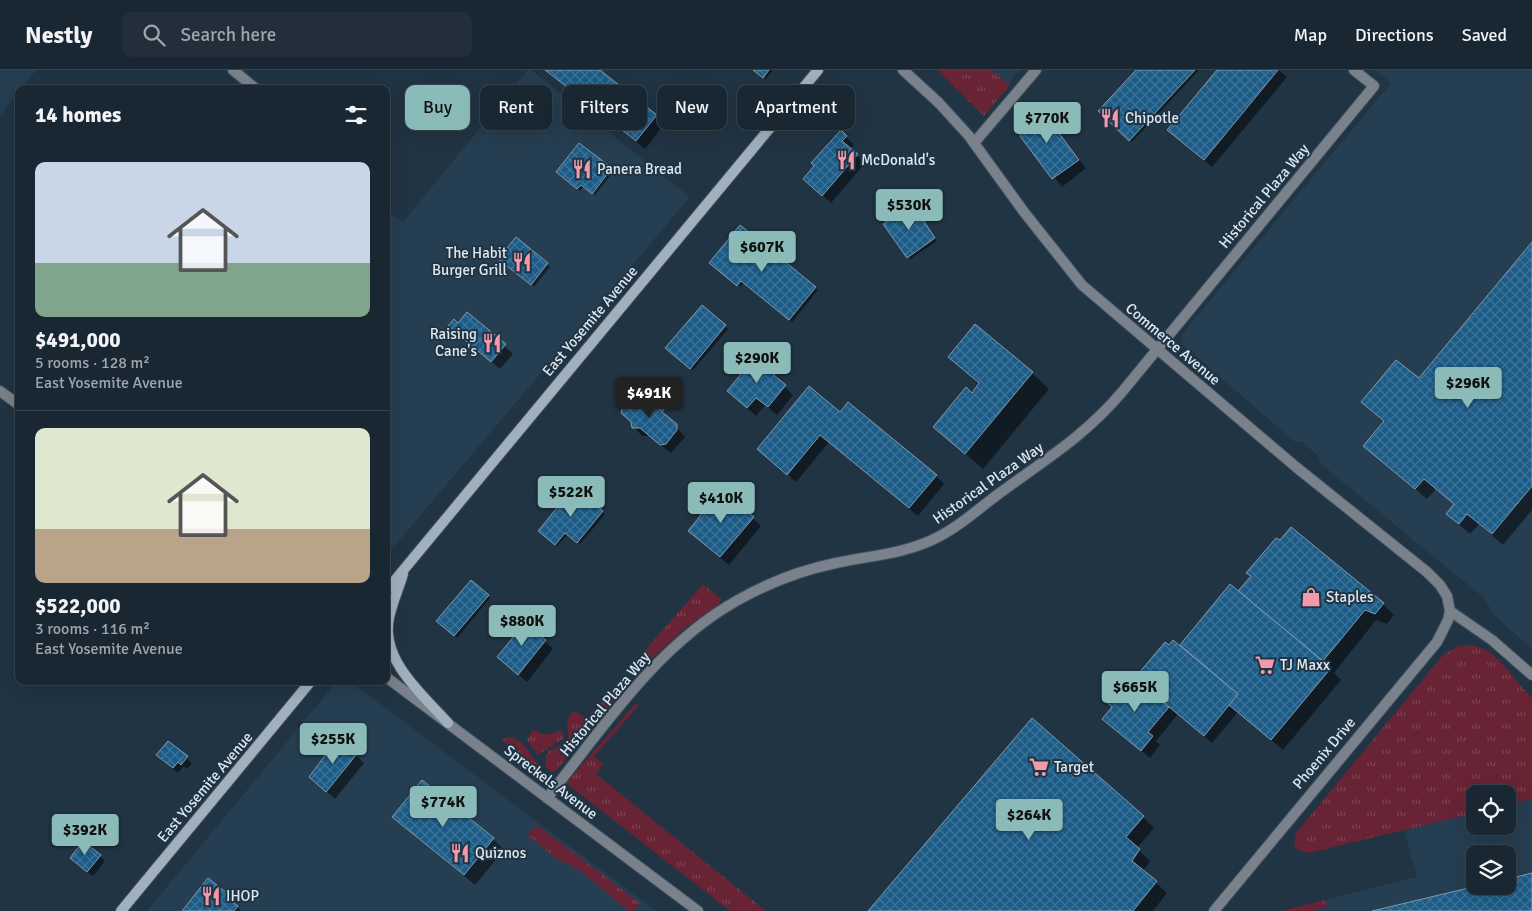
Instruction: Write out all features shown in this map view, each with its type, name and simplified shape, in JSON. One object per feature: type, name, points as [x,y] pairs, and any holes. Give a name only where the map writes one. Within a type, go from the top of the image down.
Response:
[{"type":"main road","name":"East Yosemite Avenue","points":[[390,586],[818,70]]},
{"type":"main road","points":[[390,616],[406,567]]},
{"type":"main road","points":[[390,645],[402,671],[448,723]]},
{"type":"main road","name":"East Yosemite Avenue","points":[[121,911],[308,685]]},
{"type":"street","points":[[234,70],[251,85]]},
{"type":"street","name":"Commerce Avenue","points":[[903,70],[940,103],[974,143],[1024,212],[1082,285],[1156,350],[1296,467],[1427,572],[1447,596],[1450,611]]},
{"type":"street","points":[[974,143],[1036,70]]},
{"type":"street","name":"Historical Plaza Way","points":[[547,798],[640,682],[671,650],[713,616],[738,600],[805,571],[892,552],[932,540],[971,516],[1091,426],[1374,86],[1354,70]]},
{"type":"street","points":[[0,391],[15,402]]},
{"type":"street","points":[[1450,611],[1492,640],[1532,675]]},
{"type":"street","name":"Phoenix Drive","points":[[1214,911],[1436,642],[1448,620],[1450,611]]},
{"type":"street","name":"Spreckels Avenue","points":[[390,680],[698,911]]},
{"type":"shaded area","points":[[0,70],[36,70],[24,85],[15,85],[15,95],[0,116]]},
{"type":"shaded area","points":[[528,70],[531,70],[550,85],[516,85]]},
{"type":"shaded area","points":[[992,70],[1019,70],[1008,84]]},
{"type":"shaded area","points":[[1374,70],[1532,70],[1532,649],[1494,615],[1484,598],[1321,464],[1318,456],[1301,441],[1295,442],[1181,343],[1182,334],[1391,83]]},
{"type":"shaded area","points":[[552,87],[562,95],[562,130],[606,130],[690,197],[390,551],[390,214],[403,222],[480,128],[480,130],[552,130]]},
{"type":"shaded area","points":[[334,685],[355,685],[656,911],[147,911]]},
{"type":"shaded area","points":[[1532,799],[1532,911],[1312,911],[1326,907],[1325,900],[1417,877],[1404,830],[1466,815],[1466,835],[1516,835],[1516,803]]},
{"type":"green space","points":[[937,70],[991,70],[1010,85],[984,116]]},
{"type":"green space","points":[[703,584],[721,599],[719,605],[686,627],[644,666],[637,667],[634,663]]},
{"type":"green space","points":[[1467,645],[1487,651],[1503,665],[1532,697],[1532,799],[1516,803],[1516,785],[1466,785],[1466,815],[1309,853],[1298,850],[1294,846],[1296,833],[1443,655],[1458,646]]},
{"type":"green space","points":[[620,679],[624,689],[554,773],[546,767],[545,757],[549,751],[568,741],[567,724],[571,714],[575,711],[587,719]]},
{"type":"green space","points":[[635,704],[639,705],[594,757],[603,764],[596,774],[766,911],[730,911],[566,783]]},
{"type":"green space","points":[[533,729],[547,734],[561,729],[564,738],[538,755],[527,740]]},
{"type":"green space","points":[[507,737],[513,737],[522,743],[539,765],[539,769],[502,740]]},
{"type":"green space","points":[[538,826],[640,903],[634,911],[629,911],[577,868],[559,860],[527,835],[534,827]]},
{"type":"green space","points":[[1325,900],[1327,907],[1312,911],[1281,911]]},
{"type":"building","points":[[545,70],[600,70],[619,85],[564,85]]},
{"type":"building","points":[[753,70],[769,70],[763,78]]},
{"type":"building","points":[[1136,70],[1195,70],[1129,141],[1098,111]]},
{"type":"building","points":[[1217,70],[1278,70],[1204,160],[1167,130]]},
{"type":"building","points":[[647,107],[657,115],[647,127]]},
{"type":"building","points":[[1041,109],[1079,160],[1052,179],[1020,136],[1023,122]]},
{"type":"building","points":[[622,130],[645,130],[636,141]]},
{"type":"building","points":[[841,130],[847,136],[842,141],[858,154],[822,196],[803,179],[814,166],[811,163]]},
{"type":"building","points":[[579,143],[612,168],[592,194],[581,185],[577,189],[556,172]]},
{"type":"building","points":[[912,203],[935,238],[907,258],[883,224]]},
{"type":"building","points":[[740,225],[816,287],[789,320],[741,281],[737,286],[709,263]]},
{"type":"building","points":[[516,237],[548,263],[531,285],[498,259]]},
{"type":"building","points":[[1532,242],[1532,486],[1492,534],[1467,514],[1459,524],[1446,514],[1454,504],[1424,479],[1415,489],[1363,446],[1384,421],[1361,402],[1396,360],[1419,378]]},
{"type":"building","points":[[702,305],[726,325],[690,369],[665,348]]},
{"type":"building","points":[[467,312],[506,344],[491,362],[448,326],[454,319],[458,323]]},
{"type":"building","points":[[975,324],[1033,372],[965,454],[933,427],[966,387],[972,393],[979,383],[948,357]]},
{"type":"building","points":[[756,356],[776,372],[774,375],[786,385],[768,407],[756,398],[747,408],[727,391]]},
{"type":"building","points":[[809,386],[840,412],[848,402],[937,475],[909,508],[820,435],[787,475],[757,449]]},
{"type":"building","points":[[636,393],[641,394],[656,407],[658,404],[664,409],[662,412],[677,424],[677,430],[666,444],[660,445],[640,428],[632,428],[631,422],[621,413],[624,401]]},
{"type":"building","points":[[574,487],[603,511],[577,543],[565,533],[555,545],[538,531]]},
{"type":"building","points":[[721,490],[754,517],[720,557],[688,531]]},
{"type":"building","name":"Staples","points":[[1291,527],[1384,603],[1375,614],[1365,610],[1323,661],[1238,591],[1251,576],[1246,573],[1276,538],[1280,540]]},
{"type":"building","points":[[471,580],[489,595],[454,636],[436,621]]},
{"type":"building","name":"TJ Maxx","points":[[1230,584],[1331,668],[1271,740],[1229,705],[1238,694],[1180,645]]},
{"type":"building","points":[[529,618],[540,627],[536,632],[546,640],[518,675],[497,657]]},
{"type":"building","points":[[1173,640],[1238,694],[1204,736],[1138,681],[1143,676],[1139,673],[1165,642],[1169,645]]},
{"type":"building","points":[[1135,678],[1169,707],[1148,732],[1153,736],[1141,751],[1102,719],[1112,707],[1108,703],[1121,688],[1124,691]]},
{"type":"building","name":"Target","points":[[1032,718],[1144,816],[1126,837],[1140,849],[1132,861],[1157,881],[1133,911],[868,911]]},
{"type":"building","points":[[338,738],[357,754],[326,792],[309,777]]},
{"type":"building","points":[[168,741],[188,756],[181,765],[178,762],[173,768],[156,755]]},
{"type":"building","points":[[422,780],[494,838],[464,875],[392,817]]},
{"type":"building","points":[[83,841],[101,855],[87,872],[70,858]]},
{"type":"building","points":[[1532,873],[1532,911],[1372,911],[1466,889],[1466,895],[1516,895],[1516,877]]},
{"type":"building","name":"IHOP","points":[[208,878],[228,894],[226,897],[238,906],[234,911],[182,911]]},
{"type":"place","name":"Chipotle","points":[[1110,118]]},
{"type":"place","name":"McDonald's","points":[[846,160]]},
{"type":"place","name":"Panera Bread","points":[[582,169]]},
{"type":"place","name":"The Habit Burger Grill","points":[[522,262]]},
{"type":"place","name":"Raising Cane's","points":[[492,343]]},
{"type":"place","name":"Staples","points":[[1311,597]]},
{"type":"place","name":"TJ Maxx","points":[[1265,665]]},
{"type":"place","name":"Target","points":[[1039,767]]},
{"type":"place","name":"Quiznos","points":[[460,853]]},
{"type":"place","name":"IHOP","points":[[211,896]]}]
